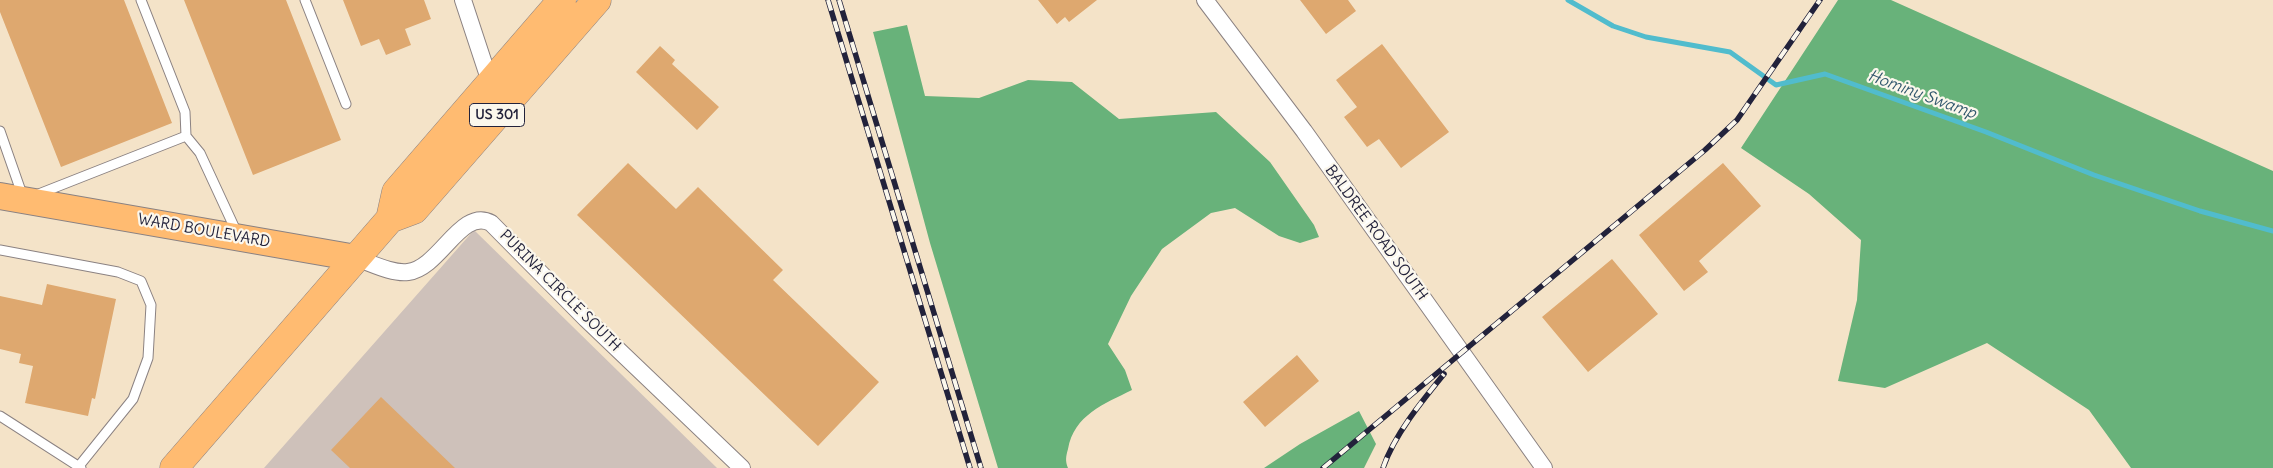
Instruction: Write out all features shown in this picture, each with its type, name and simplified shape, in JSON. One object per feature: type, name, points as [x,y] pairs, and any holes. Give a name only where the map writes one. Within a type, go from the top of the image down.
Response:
[{"type":"highway","name":"US 301","points":[[390,219],[396,192],[562,0]]},
{"type":"highway","name":"US 301","points":[[390,219],[414,210],[598,0]]},
{"type":"highway","points":[[174,468],[390,219]]},
{"type":"main road","name":"WARD BOULEVARD","points":[[12,198],[356,258]]},
{"type":"street","points":[[463,0],[500,112]]},
{"type":"street","name":"BALDREE ROAD SOUTH","points":[[1205,0],[1304,131],[1544,468]]},
{"type":"street","name":"PURINA CIRCLE SOUTH","points":[[356,258],[401,273],[411,272],[433,260],[471,222],[485,220],[742,468]]},
{"type":"lane","points":[[142,0],[185,112],[186,136],[200,153],[239,238]]},
{"type":"lane","points":[[305,0],[346,104]]},
{"type":"lane","points":[[0,131],[12,198],[186,136]]},
{"type":"lane","points":[[0,250],[118,272],[141,281],[151,305],[148,358],[133,399],[80,467],[0,416]]},
{"type":"shaded area","points":[[474,230],[717,468],[264,468]]},
{"type":"green space","points":[[1838,0],[1891,0],[2273,171],[2273,468],[2131,468],[2089,410],[1987,343],[1885,388],[1838,381],[1857,300],[1861,240],[1809,194],[1741,148]]},
{"type":"green space","points":[[907,25],[925,96],[979,98],[1028,80],[1072,82],[1119,119],[1216,112],[1270,162],[1314,225],[1319,237],[1300,243],[1279,236],[1235,208],[1211,213],[1162,249],[1131,296],[1108,344],[1125,370],[1132,390],[1092,412],[1077,427],[1071,437],[1067,454],[1068,468],[998,468],[930,243],[873,32]]},
{"type":"green space","points":[[1359,411],[1376,444],[1364,468],[1264,468],[1300,444]]},
{"type":"building","points":[[0,0],[124,0],[172,123],[61,167],[0,12]]},
{"type":"building","points":[[184,0],[286,0],[341,140],[253,175]]},
{"type":"building","points":[[343,0],[424,0],[431,19],[405,29],[411,45],[386,55],[379,39],[361,46]]},
{"type":"building","points":[[1038,0],[1097,0],[1069,22],[1065,17],[1057,24]]},
{"type":"building","points":[[1300,0],[1348,0],[1356,11],[1326,34]]},
{"type":"building","points":[[1382,44],[1449,132],[1401,168],[1379,139],[1367,147],[1344,117],[1357,107],[1336,80]]},
{"type":"building","points":[[660,46],[675,60],[672,64],[719,107],[697,130],[636,72]]},
{"type":"building","points":[[628,163],[676,209],[698,187],[783,270],[773,280],[879,382],[818,446],[577,215]]},
{"type":"building","points":[[1723,163],[1761,206],[1699,261],[1708,272],[1684,291],[1639,235]]},
{"type":"building","points":[[1612,259],[1658,314],[1588,372],[1542,317]]},
{"type":"building","points":[[47,284],[116,299],[95,399],[92,398],[88,416],[25,403],[33,366],[19,363],[21,354],[0,349],[0,296],[42,305]]},
{"type":"building","points":[[1297,355],[1319,381],[1265,427],[1243,402]]},
{"type":"building","points":[[381,397],[455,468],[350,468],[331,450]]},
{"type":"waterway","name":"Hominy Swamp","points":[[1568,0],[1613,26],[1646,37],[1730,52],[1776,85],[1825,74],[1986,132],[2094,175],[2200,211],[2273,231]]},
{"type":"railway","points":[[828,0],[970,468]]},
{"type":"railway","points":[[839,0],[981,468]]},
{"type":"railway","points":[[1323,468],[1705,150],[1737,120],[1820,0]]},
{"type":"railway","points":[[1383,468],[1401,431],[1444,374]]}]
